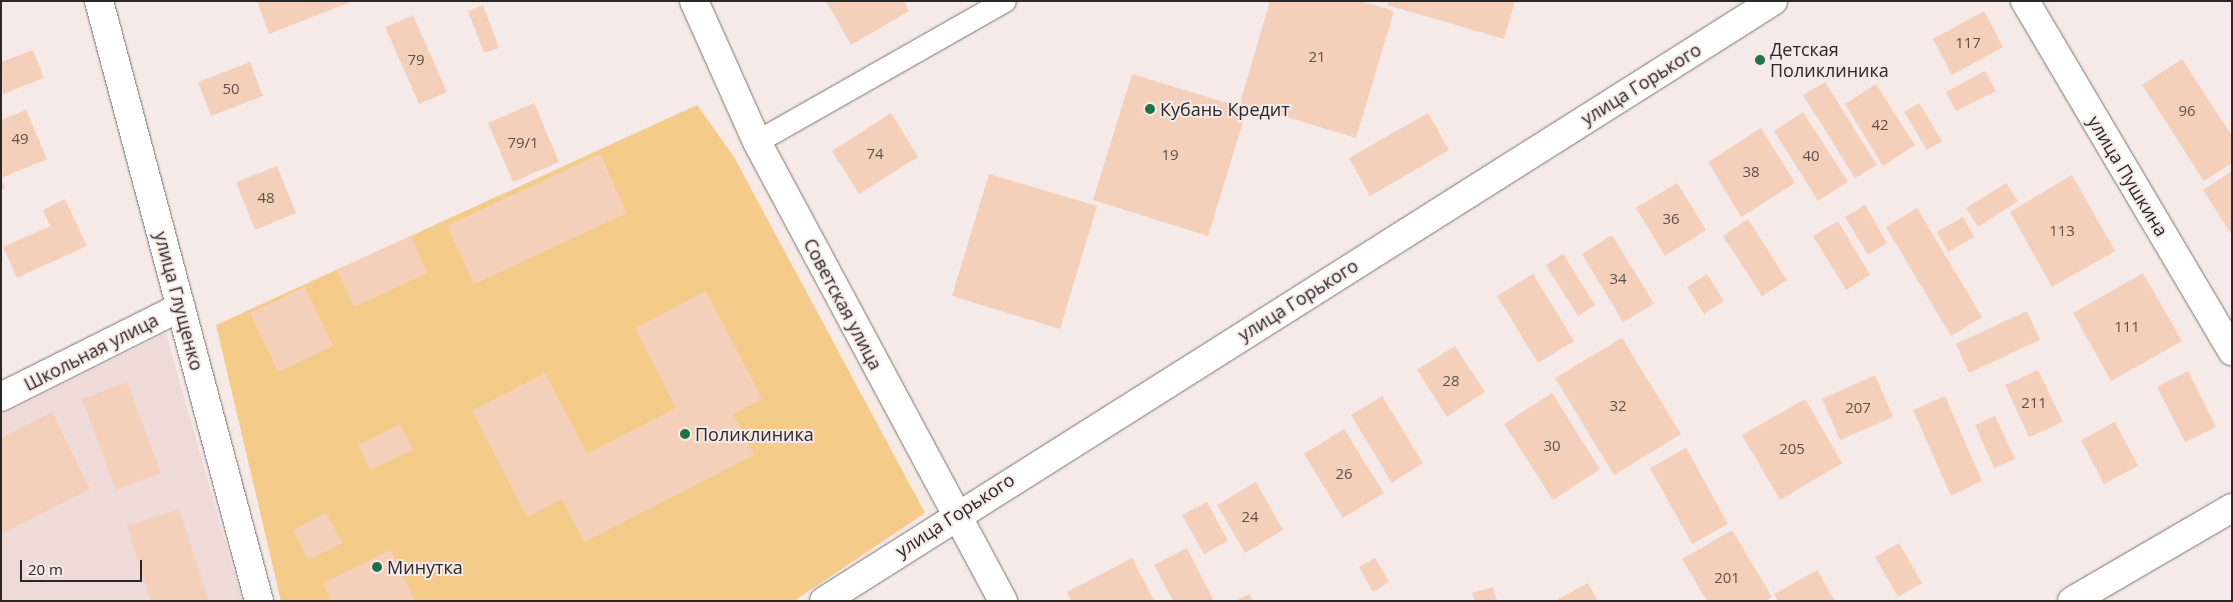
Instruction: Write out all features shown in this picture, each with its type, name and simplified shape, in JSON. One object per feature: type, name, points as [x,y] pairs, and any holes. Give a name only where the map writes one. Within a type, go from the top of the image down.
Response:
[{"type":"street","name":"улица Глущенко","points":[[99,1],[259,601]]},
{"type":"street","name":"Советская улица","points":[[694,1],[757,142],[955,515],[1003,601]]},
{"type":"street","name":"улица Горького","points":[[824,601],[955,515],[1773,1]]},
{"type":"street","name":"улица Пушкина","points":[[2025,1],[2232,352]]},
{"type":"street","name":"Школьная улица","points":[[1,397],[181,307]]},
{"type":"street","points":[[2072,601],[2232,508]]},
{"type":"lane","points":[[757,142],[1005,1]]},
{"type":"shaded area","points":[[697,105],[734,157],[925,513],[794,601],[281,601],[216,325]]},
{"type":"shaded area","points":[[166,333],[242,601],[1,601],[1,415]]},
{"type":"building","points":[[257,1],[353,1],[269,34]]},
{"type":"building","points":[[826,1],[904,1],[909,11],[851,45]]},
{"type":"building","points":[[1270,1],[1360,1],[1394,11],[1356,138],[1240,103]]},
{"type":"building","points":[[1388,1],[1515,1],[1504,39],[1387,5]]},
{"type":"building","points":[[483,5],[499,48],[484,53],[468,11]]},
{"type":"building","points":[[1984,11],[2003,47],[1952,75],[1933,39]]},
{"type":"building","points":[[413,15],[447,92],[419,104],[385,27]]},
{"type":"building","points":[[33,50],[44,78],[3,94],[1,62]]},
{"type":"building","points":[[2182,59],[2232,136],[2232,163],[2204,181],[2142,85]]},
{"type":"building","points":[[250,62],[263,96],[211,116],[198,82]]},
{"type":"building","points":[[1985,71],[1996,91],[1956,111],[1946,92]]},
{"type":"building","points":[[1132,74],[1247,109],[1208,236],[1093,200]]},
{"type":"building","points":[[1825,82],[1877,165],[1855,178],[1803,95]]},
{"type":"building","points":[[1876,84],[1915,145],[1883,166],[1845,104]]},
{"type":"building","points":[[534,103],[559,162],[513,182],[488,123]]},
{"type":"building","points":[[1919,103],[1942,141],[1927,150],[1904,112]]},
{"type":"building","points":[[26,110],[47,159],[1,178],[1,120]]},
{"type":"building","points":[[1803,112],[1848,182],[1818,201],[1774,131]]},
{"type":"building","points":[[891,113],[918,157],[859,194],[832,151]]},
{"type":"building","points":[[1428,113],[1449,150],[1370,196],[1349,158]]},
{"type":"building","points":[[1761,128],[1795,183],[1741,217],[1708,162]]},
{"type":"building","points":[[600,154],[627,213],[474,284],[447,226]]},
{"type":"building","points":[[277,166],[296,213],[255,230],[236,182]]},
{"type":"building","points":[[2232,171],[2232,235],[2203,190]]},
{"type":"building","points":[[989,174],[1097,206],[1060,329],[952,296]]},
{"type":"building","points":[[2072,175],[2115,251],[2052,287],[2010,212]]},
{"type":"building","points":[[1,178],[5,188],[1,190]]},
{"type":"building","points":[[1677,183],[1706,230],[1665,256],[1636,208]]},
{"type":"building","points":[[2006,183],[2018,201],[1978,227],[1966,208]]},
{"type":"building","points":[[65,199],[87,246],[17,278],[3,247],[50,226],[43,210]]},
{"type":"building","points":[[1865,205],[1887,243],[1868,255],[1845,217]]},
{"type":"building","points":[[1917,208],[1982,317],[1951,336],[1886,227]]},
{"type":"building","points":[[1963,217],[1974,237],[1948,252],[1937,232]]},
{"type":"building","points":[[1748,219],[1787,280],[1762,296],[1723,236]]},
{"type":"building","points":[[1838,221],[1870,275],[1846,290],[1813,236]]},
{"type":"building","points":[[1612,235],[1654,304],[1623,322],[1582,254]]},
{"type":"building","points":[[411,236],[427,273],[354,307],[337,270]]},
{"type":"building","points":[[1563,254],[1595,305],[1578,316],[1546,265]]},
{"type":"building","points":[[2143,273],[2182,341],[2111,381],[2073,313]]},
{"type":"building","points":[[1533,274],[1574,341],[1538,363],[1497,296]]},
{"type":"building","points":[[1707,274],[1724,301],[1704,314],[1687,287]]},
{"type":"building","points":[[305,287],[333,346],[278,372],[250,313]]},
{"type":"building","name":"Поликлиника","points":[[706,291],[762,399],[733,414],[754,455],[584,542],[562,499],[527,517],[472,411],[545,373],[587,454],[676,408],[635,328]]},
{"type":"building","points":[[2027,311],[2040,340],[1969,373],[1956,344]]},
{"type":"building","points":[[1622,338],[1681,434],[1614,475],[1555,378]]},
{"type":"building","points":[[1455,346],[1485,392],[1447,417],[1417,370]]},
{"type":"building","points":[[2038,370],[2063,422],[2029,437],[2005,385]]},
{"type":"building","points":[[2188,371],[2216,427],[2185,442],[2157,387]]},
{"type":"building","points":[[1875,375],[1893,417],[1840,440],[1822,399]]},
{"type":"building","points":[[127,382],[161,473],[116,490],[82,399]]},
{"type":"building","points":[[1552,393],[1600,469],[1553,500],[1504,424]]},
{"type":"building","points":[[1382,396],[1423,463],[1392,483],[1351,415]]},
{"type":"building","points":[[1945,396],[1982,481],[1951,496],[1913,410]]},
{"type":"building","points":[[1805,399],[1842,463],[1780,500],[1742,435]]},
{"type":"building","points":[[52,412],[90,489],[1,534],[1,438]]},
{"type":"building","points":[[1995,416],[2015,459],[1994,468],[1975,425]]},
{"type":"building","points":[[2115,422],[2138,466],[2104,484],[2081,440]]},
{"type":"building","points":[[400,424],[413,450],[370,470],[358,445]]},
{"type":"building","points":[[1344,429],[1384,493],[1343,518],[1304,454]]},
{"type":"building","points":[[1686,448],[1728,524],[1692,544],[1650,468]]},
{"type":"building","points":[[1256,482],[1283,530],[1245,553],[1217,505]]},
{"type":"building","points":[[1207,502],[1228,541],[1204,554],[1182,515]]},
{"type":"building","points":[[179,509],[209,601],[151,601],[127,526]]},
{"type":"building","points":[[326,513],[342,543],[308,560],[293,530]]},
{"type":"building","points":[[1732,530],[1772,597],[1765,601],[1707,601],[1682,559]]},
{"type":"building","points":[[1899,543],[1922,583],[1898,597],[1875,557]]},
{"type":"building","points":[[1187,548],[1214,601],[1173,601],[1154,565]]},
{"type":"building","name":"Минутка","points":[[390,550],[415,601],[325,601],[330,598],[323,583]]},
{"type":"building","points":[[1132,558],[1154,600],[1071,601],[1067,592]]},
{"type":"building","points":[[1375,558],[1389,582],[1373,592],[1359,567]]},
{"type":"building","points":[[1817,570],[1835,601],[1778,601],[1774,594]]},
{"type":"building","points":[[1588,583],[1598,601],[1555,601]]},
{"type":"building","points":[[1493,587],[1497,601],[1475,601],[1472,593]]},
{"type":"building","points":[[1249,594],[1253,601],[1235,601]]},
{"type":"place","name":"Детская Поликлиника","points":[[1760,60]]},
{"type":"place","name":"Кубань Кредит","points":[[1150,109]]},
{"type":"place","name":"Поликлиника","points":[[685,434]]},
{"type":"place","name":"Минутка","points":[[377,567]]}]
